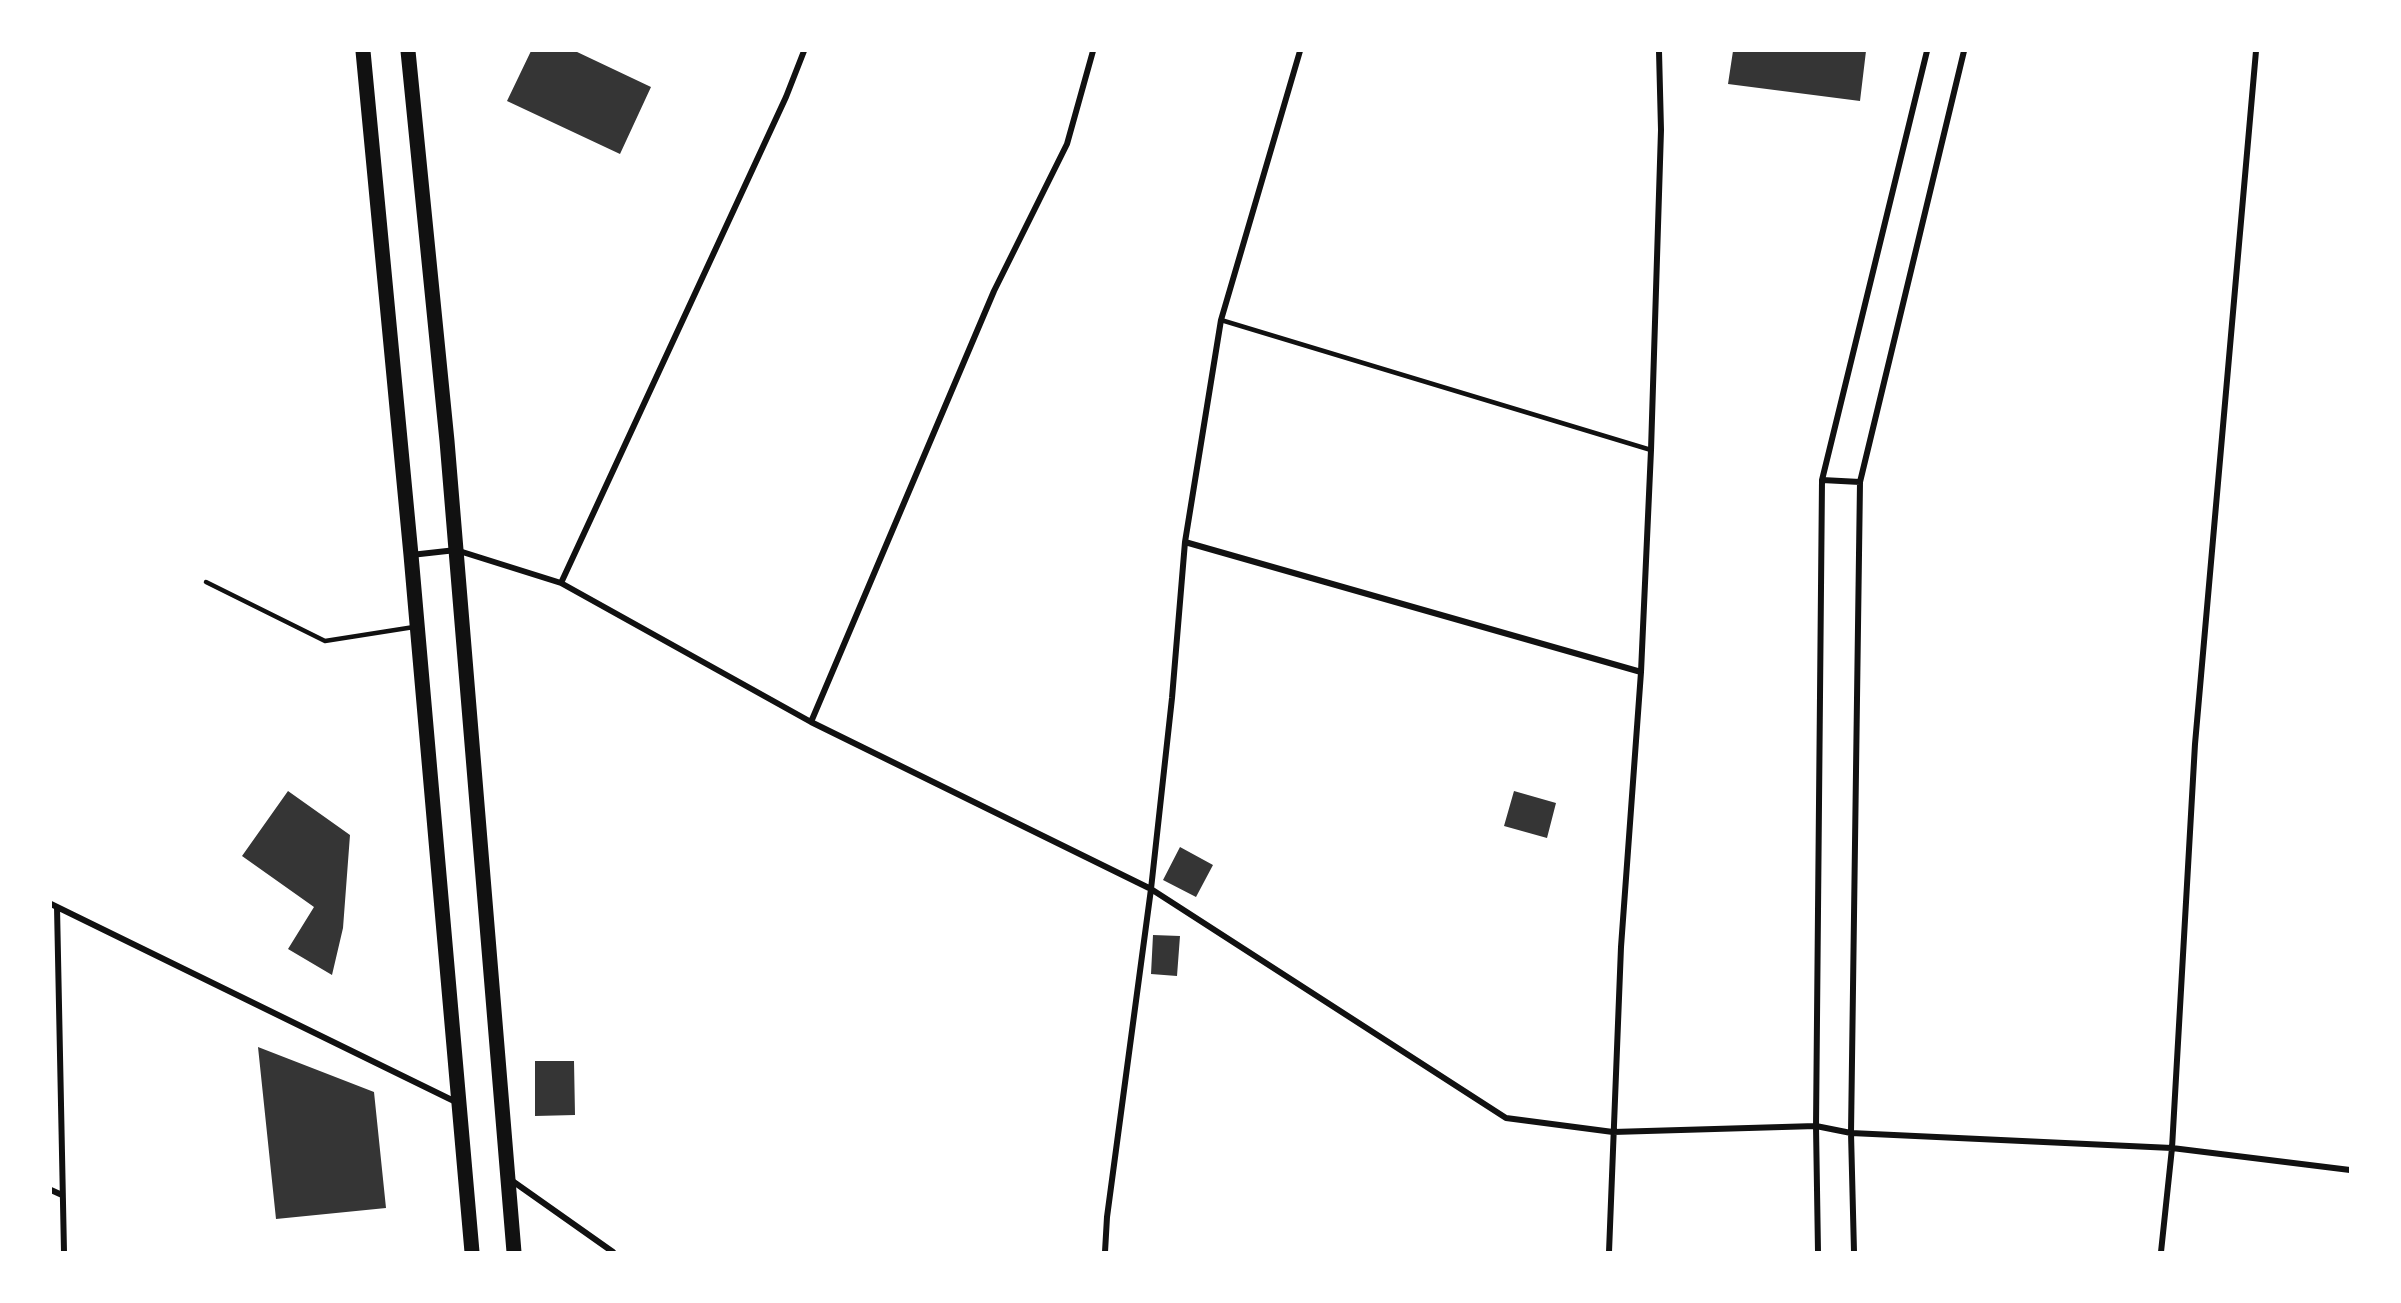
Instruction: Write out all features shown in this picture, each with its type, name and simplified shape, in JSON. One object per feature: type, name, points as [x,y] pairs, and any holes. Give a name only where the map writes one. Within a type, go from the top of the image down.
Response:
[{"type":"main road","points":[[363,51],[411,555],[472,1252]]},
{"type":"main road","points":[[408,51],[456,550],[514,1252]]},
{"type":"street","points":[[561,583],[786,97],[804,51]]},
{"type":"street","points":[[811,722],[994,291],[1067,144],[1094,51]]},
{"type":"street","points":[[1106,1252],[1107,1217],[1151,889],[1172,698],[1185,542],[1221,320],[1300,51]]},
{"type":"street","points":[[1609,1252],[1620,947],[1641,672],[1651,450],[1661,130],[1659,51]]},
{"type":"street","points":[[1818,1252],[1816,1126],[1822,480],[1927,51]]},
{"type":"street","points":[[1854,1252],[1851,1133],[1860,482],[1964,51]]},
{"type":"street","points":[[2161,1252],[2172,1148],[2195,744],[2256,51]]},
{"type":"street","points":[[1822,480],[1860,482]]},
{"type":"street","points":[[1185,542],[1641,672]]},
{"type":"street","points":[[411,555],[456,550],[561,583],[811,722],[1151,889],[1506,1118],[1613,1132],[1816,1126],[1851,1133],[2172,1148],[2350,1170]]},
{"type":"street","points":[[64,1252],[54,906],[459,1103]]},
{"type":"street","points":[[508,1178],[613,1252]]},
{"type":"street","points":[[51,1190],[62,1195]]},
{"type":"lane","points":[[1221,320],[1651,450]]},
{"type":"lane","points":[[206,582],[325,641],[417,627]]},
{"type":"building","points":[[531,51],[575,51],[651,87],[620,154],[507,101]]},
{"type":"building","points":[[1733,51],[1866,51],[1860,101],[1728,84]]},
{"type":"building","points":[[288,791],[350,835],[343,928],[332,975],[288,949],[314,907],[242,856]]},
{"type":"building","points":[[1514,791],[1556,803],[1547,838],[1504,826]]},
{"type":"building","points":[[1180,847],[1213,865],[1196,897],[1163,880]]},
{"type":"building","points":[[1153,935],[1180,936],[1177,976],[1151,974]]},
{"type":"building","points":[[258,1047],[374,1092],[386,1208],[276,1219]]},
{"type":"building","points":[[535,1061],[574,1061],[575,1115],[535,1116]]}]
